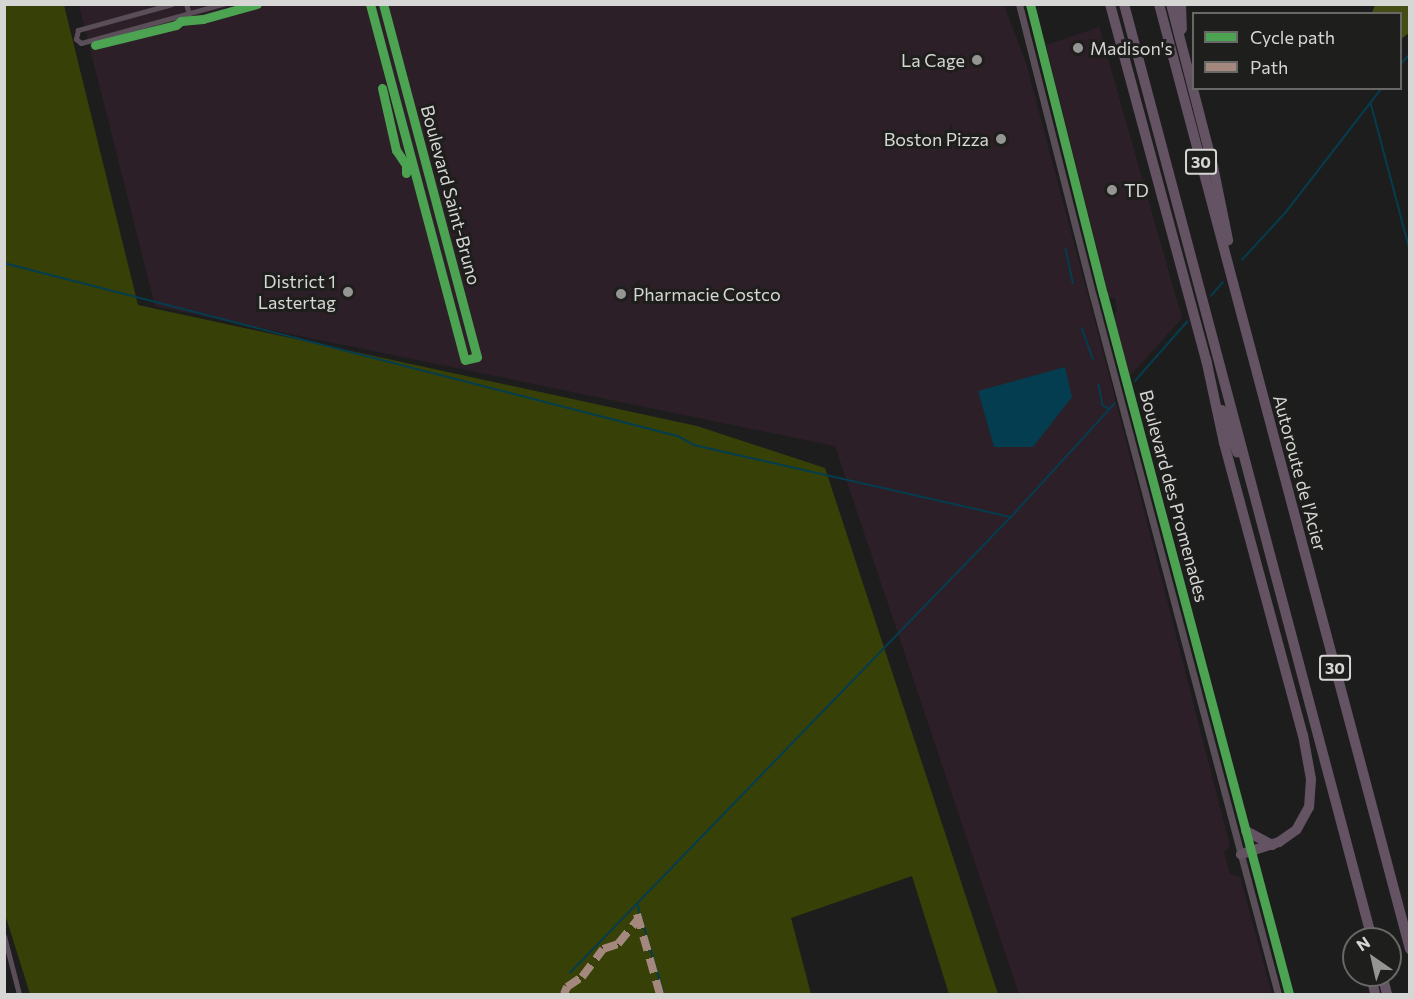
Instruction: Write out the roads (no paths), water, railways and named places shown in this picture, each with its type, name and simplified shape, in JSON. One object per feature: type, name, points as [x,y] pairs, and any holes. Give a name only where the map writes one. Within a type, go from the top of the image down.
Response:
[{"type":"highway","points":[[1110,4],[1206,359],[1224,443],[1262,579],[1309,764],[1311,794],[1306,814],[1291,835],[1272,845],[1246,853]]},
{"type":"highway","name":"30","points":[[1124,4],[1369,927]]},
{"type":"highway","name":"Autoroute de l'Acier","points":[[1159,4],[1410,949]]},
{"type":"highway","points":[[1171,4],[1192,86]]},
{"type":"highway","points":[[1181,4],[1182,47]]},
{"type":"highway","points":[[1193,90],[1219,190],[1242,320]]},
{"type":"highway","points":[[1206,359],[1258,509]]},
{"type":"highway","points":[[1246,831],[1272,845]]},
{"type":"highway","points":[[1354,868],[1363,927]]},
{"type":"street","points":[[172,4],[78,30],[75,36],[81,43],[223,4]]},
{"type":"street","points":[[186,4],[189,14]]},
{"type":"street","name":"Boulevard Saint-Bruno","points":[[370,4],[465,360],[477,357],[383,4]]},
{"type":"street","name":"Boulevard des Promenades","points":[[1019,4],[1088,279],[1246,853],[1289,994]]},
{"type":"street","name":"Boulevard des Promenades","points":[[1030,4],[1102,294],[1246,831],[1246,853],[1278,994]]},
{"type":"street","points":[[458,334],[470,330]]},
{"type":"street","points":[[5,941],[19,994]]},
{"type":"water","points":[[1065,367],[1072,397],[1033,447],[994,447],[978,391]]},
{"type":"waterway","points":[[1402,63],[1410,54]]},
{"type":"waterway","points":[[1242,260],[1286,212],[1380,90]]},
{"type":"waterway","points":[[1371,103],[1410,250]]},
{"type":"waterway","points":[[1066,249],[1073,283]]},
{"type":"waterway","points":[[4,263],[678,436],[694,445],[1011,517]]},
{"type":"waterway","points":[[1211,296],[1223,282]]},
{"type":"waterway","points":[[1135,381],[1187,322]]},
{"type":"waterway","points":[[1082,328],[1093,359]]},
{"type":"waterway","points":[[1099,385],[1103,405],[1109,409]]},
{"type":"waterway","points":[[570,973],[1011,517],[1115,403]]},
{"type":"waterway","points":[[638,905],[664,994]]},
{"type":"place","name":"Madison's","points":[[1078,48]]},
{"type":"place","name":"La Cage","points":[[977,60]]},
{"type":"place","name":"Boston Pizza","points":[[1001,139]]},
{"type":"place","name":"TD","points":[[1112,190]]},
{"type":"place","name":"District 1 Lastertag","points":[[348,292]]},
{"type":"place","name":"Pharmacie Costco","points":[[621,294]]}]
